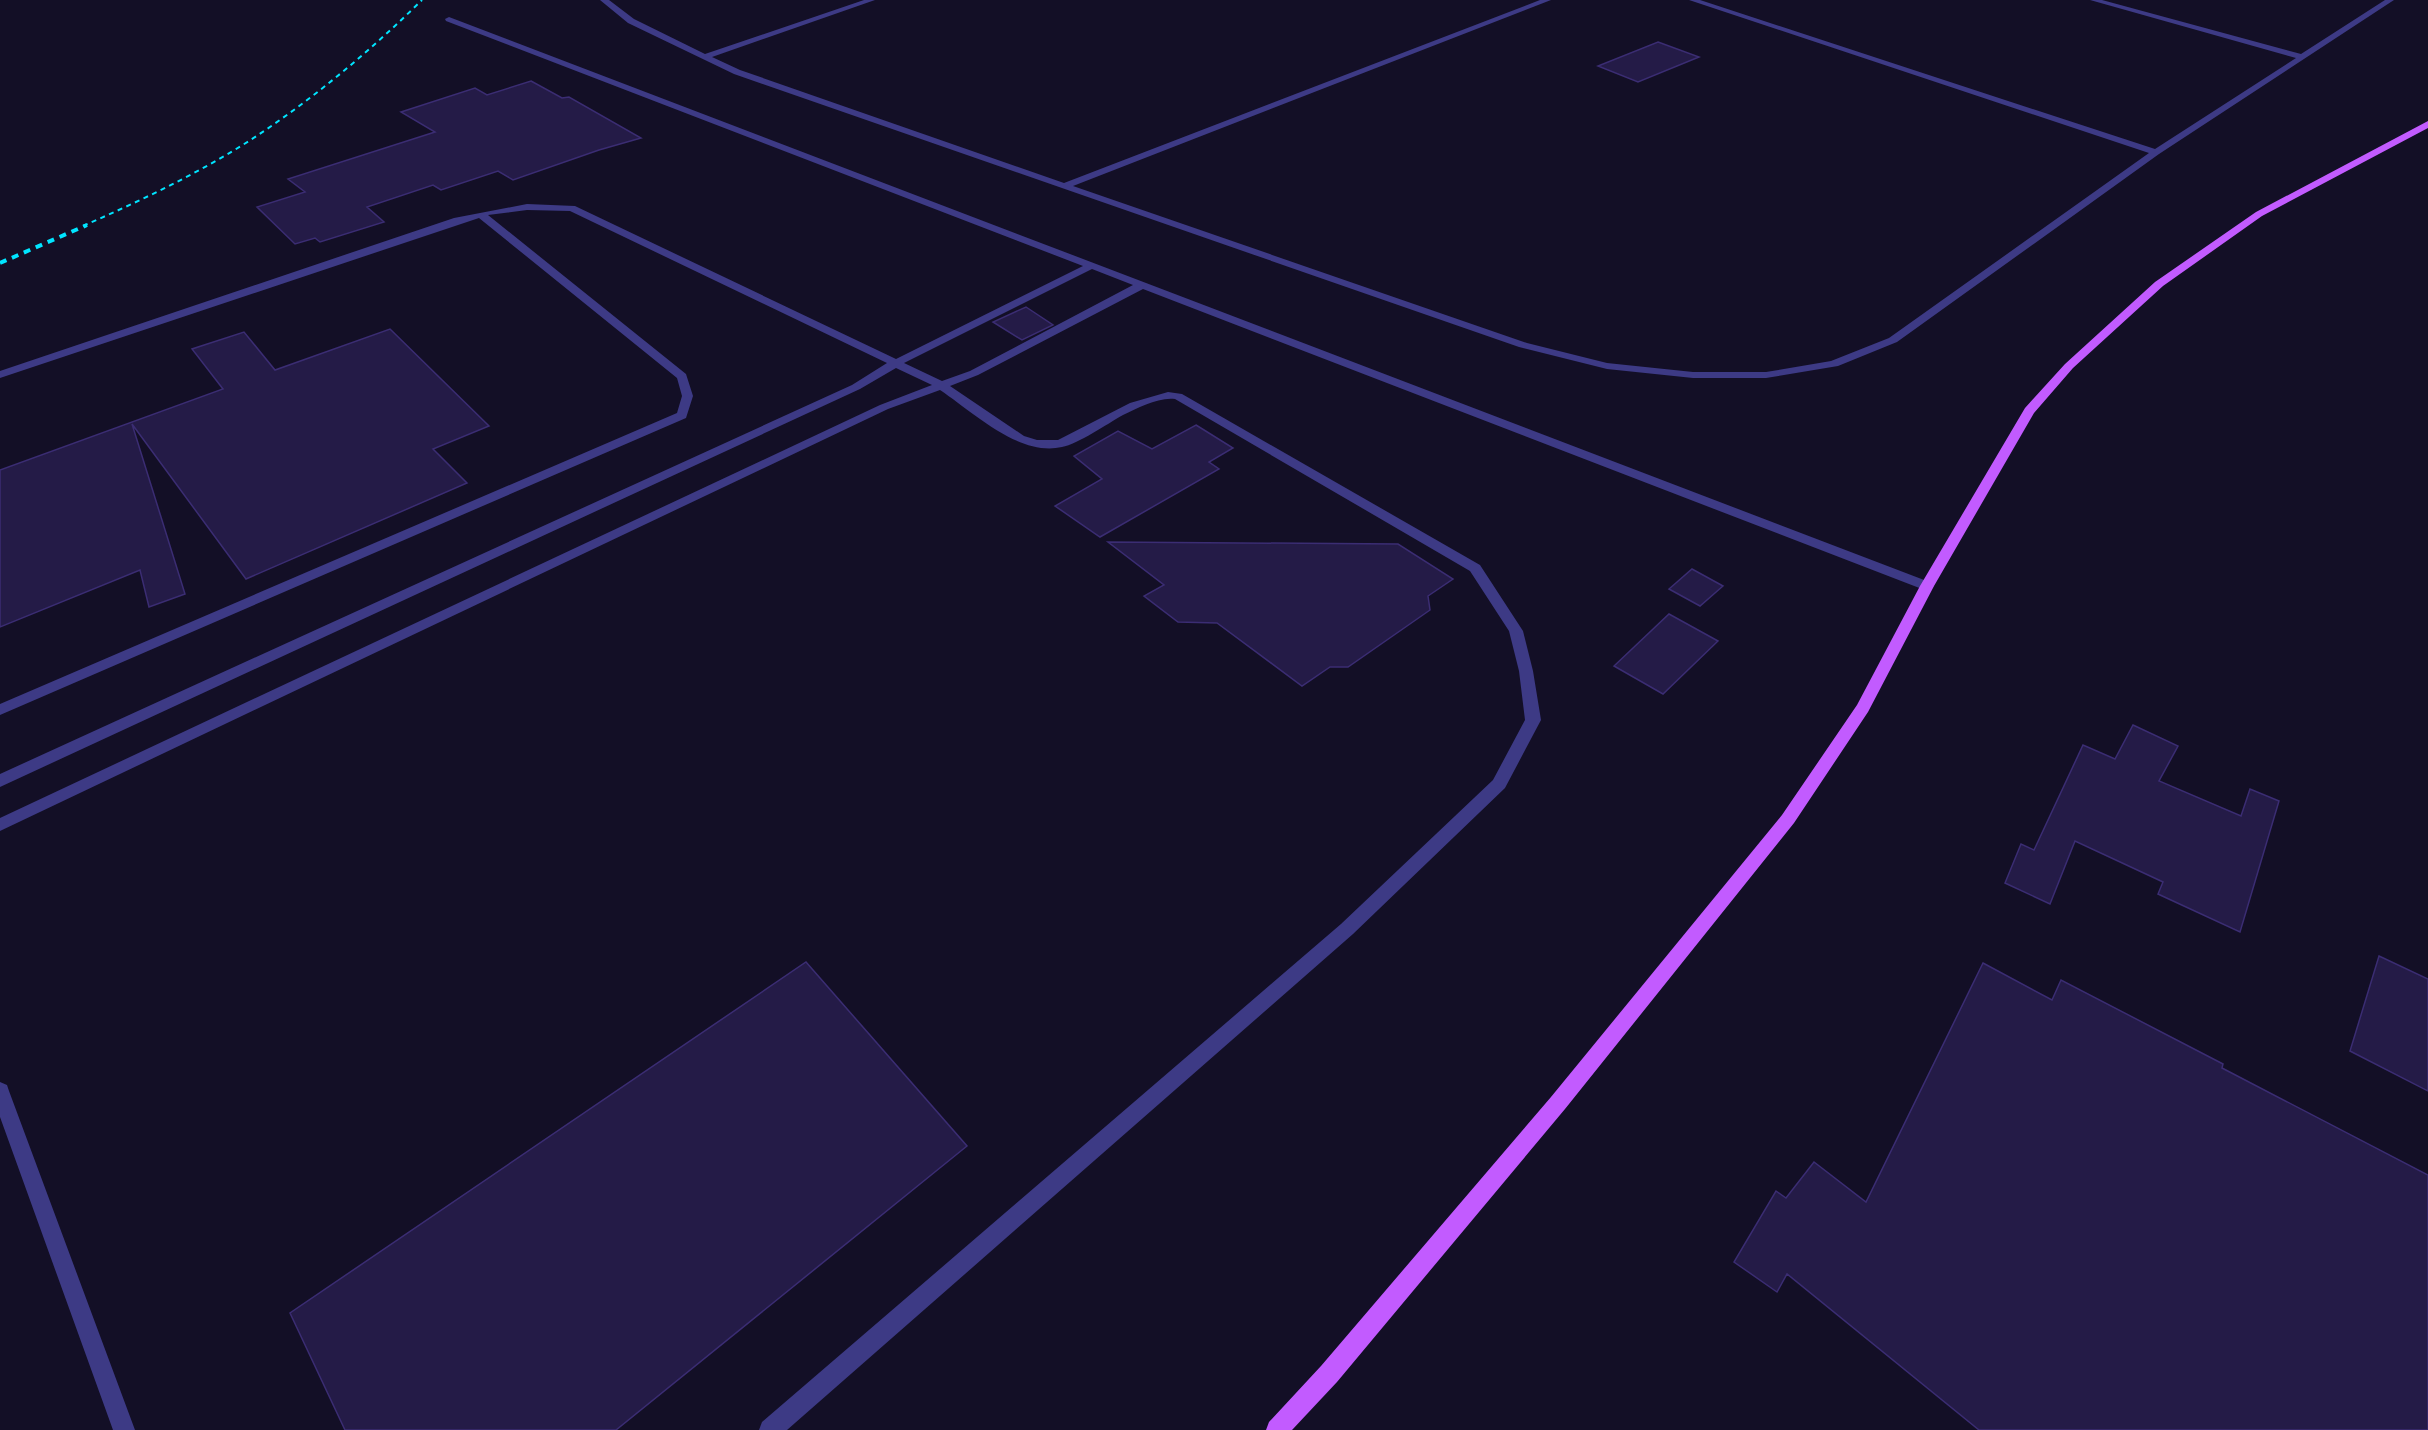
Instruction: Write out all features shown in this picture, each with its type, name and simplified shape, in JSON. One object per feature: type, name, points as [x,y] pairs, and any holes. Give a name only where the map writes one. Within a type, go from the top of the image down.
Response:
[{"type":"main road","points":[[1277,1430],[1329,1374],[1558,1103],[1788,819],[1863,708],[1927,586],[2029,411],[2069,366],[2159,284],[2259,214],[2428,124]]},
{"type":"street","points":[[604,0],[631,21],[737,72],[1522,345],[1607,366],[1693,375],[1766,375],[1834,364],[1893,340],[2156,152],[2390,0]]},
{"type":"street","points":[[703,57],[872,0]]},
{"type":"street","points":[[1064,186],[1547,0]]},
{"type":"street","points":[[1693,0],[2156,152]]},
{"type":"street","points":[[2094,0],[2302,57]]},
{"type":"street","points":[[449,19],[1927,586]]},
{"type":"street","points":[[0,375],[457,220],[530,205],[572,208],[941,385],[1020,439],[1036,444],[1060,444],[1134,405],[1168,395],[1178,396],[1474,568],[1516,631],[1526,671],[1533,720],[1499,783],[1347,928],[770,1430]]},
{"type":"street","points":[[0,710],[682,415],[689,399],[688,389],[682,376],[480,214]]},
{"type":"street","points":[[0,781],[856,387],[896,363],[1091,266]]},
{"type":"street","points":[[0,825],[884,407],[974,373],[1142,285]]},
{"type":"street","points":[[0,1091],[124,1430]]},
{"type":"building","points":[[1658,42],[1699,57],[1638,82],[1598,66]]},
{"type":"building","points":[[531,81],[562,98],[569,97],[641,138],[513,180],[498,171],[441,190],[433,185],[367,207],[384,222],[320,242],[315,238],[295,244],[257,207],[305,192],[288,179],[435,132],[401,112],[475,88],[487,95]]},
{"type":"building","points":[[1026,307],[1053,325],[1022,340],[993,322]]},
{"type":"building","points":[[390,329],[489,426],[433,449],[467,483],[246,579],[132,424],[185,594],[149,607],[140,570],[0,627],[0,470],[223,389],[192,349],[244,332],[275,370]]},
{"type":"building","points":[[1196,425],[1233,448],[1209,462],[1219,469],[1100,537],[1055,506],[1102,479],[1074,456],[1118,431],[1152,449]]},
{"type":"building","points":[[1108,542],[1398,544],[1453,579],[1428,596],[1430,610],[1348,667],[1330,667],[1302,686],[1217,623],[1178,622],[1144,596],[1164,585]]},
{"type":"building","points":[[1692,569],[1723,586],[1700,606],[1669,589]]},
{"type":"building","points":[[1669,614],[1718,641],[1663,694],[1614,666]]},
{"type":"building","points":[[2133,725],[2178,746],[2159,781],[2241,816],[2250,789],[2279,801],[2240,932],[2158,894],[2163,882],[2075,841],[2050,904],[2005,883],[2021,844],[2034,850],[2083,745],[2115,759]]},
{"type":"building","points":[[2379,956],[2428,979],[2428,1091],[2350,1051]]},
{"type":"building","points":[[806,962],[967,1146],[616,1430],[345,1430],[290,1313]]},
{"type":"building","points":[[1983,963],[2052,1000],[2061,980],[2223,1064],[2222,1068],[2428,1175],[2428,1430],[1979,1430],[1787,1274],[1777,1292],[1734,1262],[1776,1191],[1786,1198],[1814,1162],[1866,1202]]},
{"type":"railway","points":[[83,226],[168,186],[249,141],[339,75],[422,0]]},
{"type":"railway","points":[[0,263],[87,225]]}]
